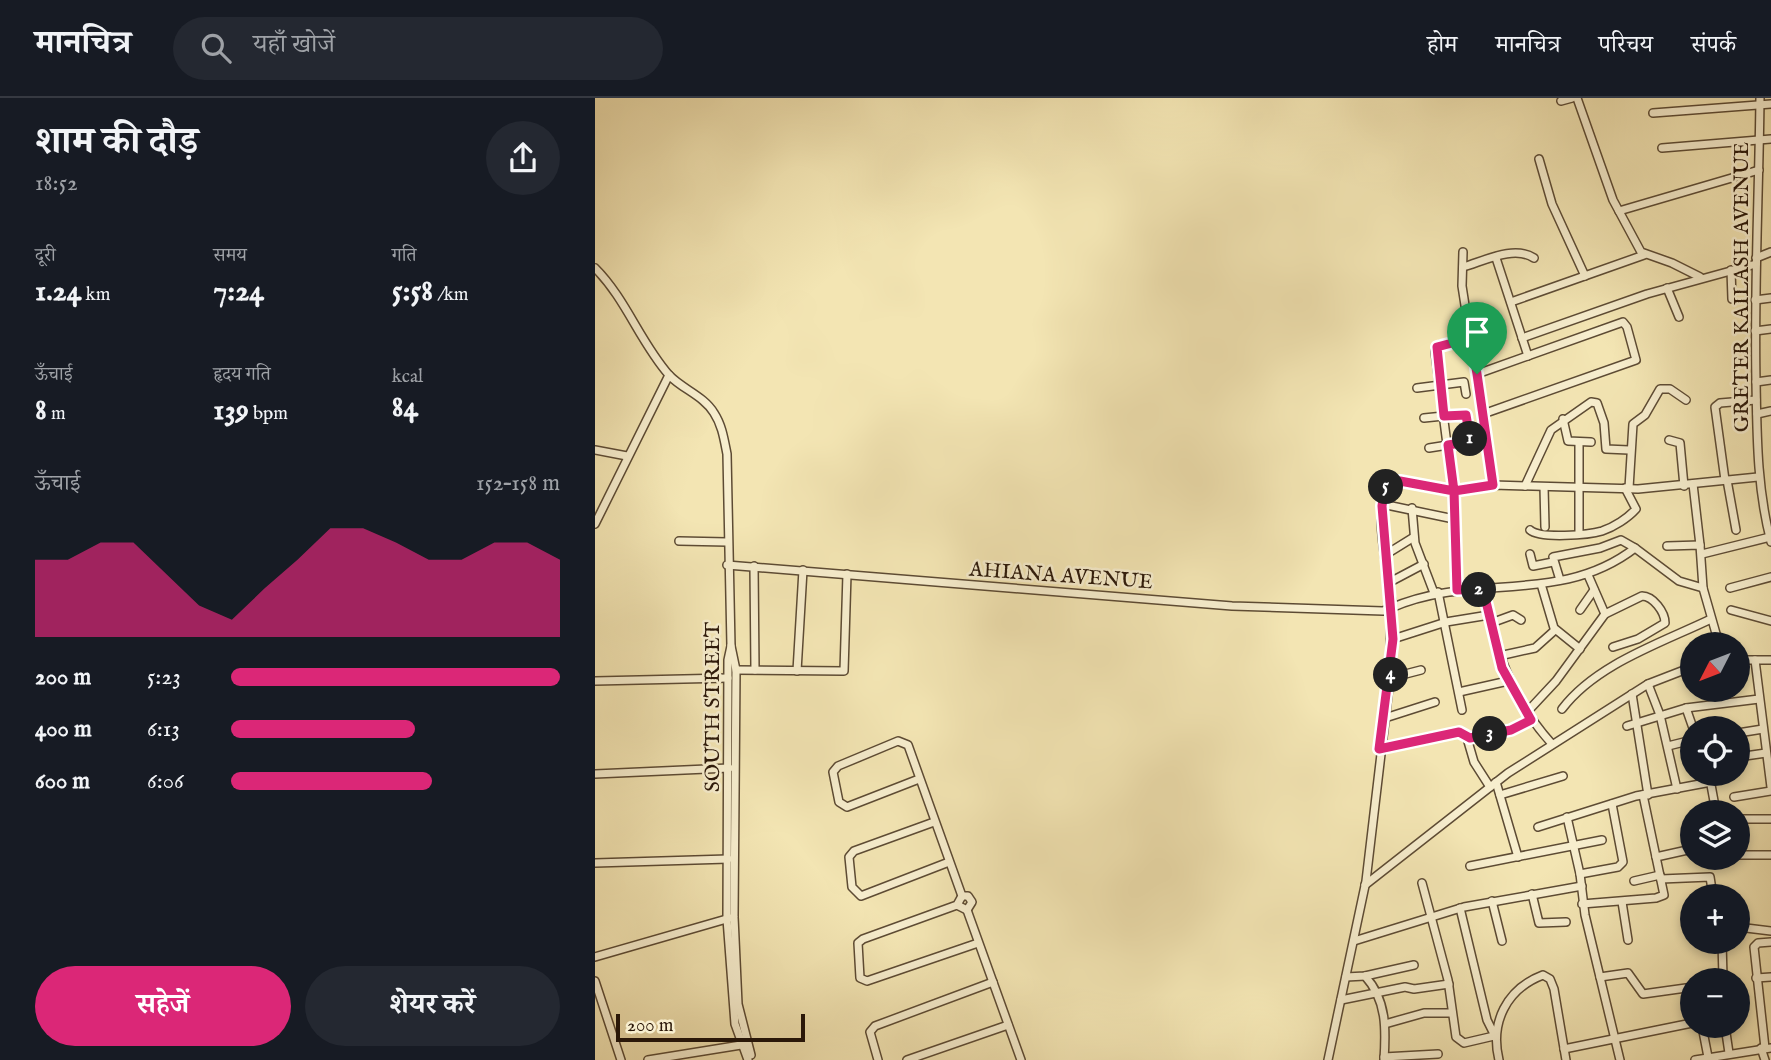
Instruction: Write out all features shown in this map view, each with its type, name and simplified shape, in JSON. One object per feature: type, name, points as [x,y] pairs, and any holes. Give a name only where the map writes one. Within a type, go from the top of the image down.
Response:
[{"type":"street","points":[[1561,101],[1575,98],[1619,211],[1644,255]]},
{"type":"street","points":[[1653,113],[1760,101],[1771,104]]},
{"type":"street","name":"GRETER KAILASH AVENUE","points":[[1760,101],[1755,300],[1756,400],[1759,477],[1770,539]]},
{"type":"street","points":[[1662,148],[1771,139]]},
{"type":"street","points":[[1539,159],[1552,204],[1585,276]]},
{"type":"street","points":[[1619,211],[1759,170]]},
{"type":"street","points":[[1463,252],[1462,286],[1493,485]]},
{"type":"street","points":[[1463,267],[1522,252],[1534,258]]},
{"type":"street","points":[[1522,338],[1667,288],[1731,270],[1771,252]]},
{"type":"street","points":[[1511,302],[1644,255],[1672,262],[1700,278]]},
{"type":"street","points":[[1496,258],[1528,356]]},
{"type":"street","name":"SOUTH STREET","points":[[595,268],[615,291],[649,349],[669,375],[704,401],[719,421],[727,454],[727,565],[731,646],[728,678],[728,859],[732,997],[741,1045],[750,1060]]},
{"type":"street","points":[[1731,270],[1731,299]]},
{"type":"street","points":[[1667,288],[1679,317]]},
{"type":"street","points":[[1755,300],[1771,298]]},
{"type":"street","points":[[1457,590],[1454,491],[1437,347],[1497,321]]},
{"type":"street","points":[[1477,374],[1623,321],[1636,360],[1483,414]]},
{"type":"street","points":[[1755,331],[1771,329]]},
{"type":"street","points":[[595,524],[669,375]]},
{"type":"street","points":[[1756,382],[1771,380]]},
{"type":"street","points":[[1417,388],[1464,382],[1467,394]]},
{"type":"street","points":[[1530,530],[1538,536],[1602,531],[1633,512],[1635,505],[1627,488],[1633,424],[1646,415],[1658,390],[1670,389],[1686,400]]},
{"type":"street","points":[[1736,530],[1715,407],[1720,403],[1756,400]]},
{"type":"street","points":[[1525,486],[1551,430],[1563,419],[1596,402],[1604,423],[1607,449],[1629,450]]},
{"type":"street","points":[[1757,414],[1771,411]]},
{"type":"street","points":[[1424,418],[1466,415],[1470,430],[1467,442],[1430,448]]},
{"type":"street","points":[[1563,419],[1567,439],[1591,442]]},
{"type":"street","points":[[1669,440],[1680,443],[1702,554],[1703,588],[1715,632]]},
{"type":"street","points":[[1579,442],[1579,533]]},
{"type":"street","points":[[595,450],[627,456]]},
{"type":"street","points":[[1328,1060],[1365,885],[1379,749],[1390,678],[1393,639],[1382,504],[1386,487],[1394,482],[1454,491],[1493,485],[1627,488],[1759,477]]},
{"type":"street","points":[[1544,487],[1545,527]]},
{"type":"street","points":[[1382,504],[1412,508],[1454,519]]},
{"type":"street","points":[[1412,508],[1414,537],[1446,622],[1462,710]]},
{"type":"street","points":[[1385,555],[1414,537]]},
{"type":"street","points":[[1702,554],[1770,539]]},
{"type":"street","points":[[1560,580],[1553,557],[1600,548],[1621,540],[1679,581],[1703,588]]},
{"type":"street","points":[[679,541],[727,542]]},
{"type":"street","points":[[1667,546],[1700,545]]},
{"type":"street","name":"AHIANA AVENUE","points":[[727,565],[1232,606],[1383,611],[1436,592],[1541,584],[1588,575],[1613,564],[1635,548]]},
{"type":"street","points":[[1529,554],[1533,566],[1553,562]]},
{"type":"street","points":[[1390,582],[1424,564]]},
{"type":"street","points":[[754,566],[755,670]]},
{"type":"street","points":[[797,671],[803,570]]},
{"type":"street","points":[[736,670],[841,673],[846,668],[847,574]]},
{"type":"street","points":[[1588,575],[1605,614]]},
{"type":"street","points":[[1730,588],[1771,578]]},
{"type":"street","points":[[1541,584],[1555,630],[1580,649]]},
{"type":"street","points":[[1483,589],[1499,656],[1508,681],[1531,720],[1552,744]]},
{"type":"street","points":[[1580,610],[1594,590]]},
{"type":"street","points":[[1527,712],[1547,692],[1605,614],[1646,596],[1660,608],[1672,638]]},
{"type":"street","points":[[1731,610],[1771,621]]},
{"type":"street","points":[[1393,639],[1446,622],[1513,615],[1521,620]]},
{"type":"street","points":[[1562,709],[1586,685],[1622,662],[1711,619]]},
{"type":"street","points":[[1613,648],[1639,639],[1665,624]]},
{"type":"street","points":[[1499,656],[1535,648],[1555,630]]},
{"type":"street","points":[[731,646],[736,670],[731,918],[739,1012],[750,1060]]},
{"type":"street","points":[[1750,660],[1771,660]]},
{"type":"street","points":[[1734,797],[1771,789],[1755,660]]},
{"type":"street","points":[[1390,678],[1421,670]]},
{"type":"street","points":[[1365,885],[1493,785],[1552,744],[1648,684],[1680,672]]},
{"type":"street","points":[[595,681],[728,678]]},
{"type":"street","points":[[1459,692],[1508,681]]},
{"type":"street","points":[[1648,684],[1660,715],[1677,789]]},
{"type":"street","points":[[1583,904],[1662,897],[1664,893],[1646,795],[1632,694]]},
{"type":"street","points":[[1626,726],[1686,708],[1759,699]]},
{"type":"street","points":[[1385,718],[1435,702]]},
{"type":"street","points":[[1686,708],[1689,716]]},
{"type":"street","points":[[1467,738],[1503,732],[1531,720]]},
{"type":"street","points":[[1750,731],[1763,729]]},
{"type":"street","points":[[1379,749],[1459,732],[1467,738],[1474,762],[1500,795],[1518,857]]},
{"type":"street","points":[[919,779],[847,807],[839,802],[833,772],[838,765],[900,741],[908,745],[962,896],[957,905],[858,943],[860,978],[867,981],[978,943]]},
{"type":"street","points":[[1668,746],[1680,743]]},
{"type":"street","points":[[1750,755],[1766,753]]},
{"type":"street","points":[[595,774],[729,768]]},
{"type":"street","points":[[1500,795],[1563,776]]},
{"type":"street","points":[[1538,827],[1612,804],[1692,786]]},
{"type":"street","points":[[1580,874],[1618,867],[1623,862],[1612,804]]},
{"type":"street","points":[[1567,817],[1580,874],[1583,904],[1620,1060]]},
{"type":"street","points":[[1750,819],[1771,819]]},
{"type":"street","points":[[934,822],[853,851],[849,858],[852,887],[861,896],[949,862]]},
{"type":"street","points":[[1470,866],[1602,840]]},
{"type":"street","points":[[1656,857],[1680,852]]},
{"type":"street","points":[[1750,855],[1771,855]]},
{"type":"street","points":[[595,863],[728,859]]},
{"type":"street","points":[[1634,881],[1661,877],[1708,876],[1712,884]]},
{"type":"street","points":[[1422,883],[1448,984],[1456,1037],[1460,1043],[1494,1035]]},
{"type":"street","points":[[1354,941],[1460,908],[1582,886]]},
{"type":"street","points":[[1532,894],[1539,923],[1566,922]]},
{"type":"street","points":[[962,896],[971,899],[967,910]]},
{"type":"street","points":[[1492,901],[1502,941]]},
{"type":"street","points":[[1622,902],[1628,940]]},
{"type":"street","points":[[957,905],[967,910],[1021,1060]]},
{"type":"street","points":[[1460,908],[1499,1060]]},
{"type":"street","points":[[595,957],[731,918]]},
{"type":"street","points":[[1750,928],[1771,931]]},
{"type":"street","points":[[1765,1060],[1766,1048],[1754,945],[1771,942]]},
{"type":"street","points":[[1346,977],[1365,976],[1414,965]]},
{"type":"street","points":[[1600,977],[1628,973],[1643,994],[1680,989]]},
{"type":"street","points":[[1494,1035],[1512,993],[1543,975],[1550,979],[1554,989],[1566,1060]]},
{"type":"street","points":[[1365,976],[1379,993],[1385,1024],[1384,1058],[1438,1054]]},
{"type":"street","points":[[1756,978],[1771,977]]},
{"type":"street","points":[[595,981],[621,1060]]},
{"type":"street","points":[[878,1060],[870,1032],[875,1026],[993,982]]},
{"type":"street","points":[[1341,1000],[1405,987],[1414,989],[1448,984]]},
{"type":"street","points":[[1385,1024],[1424,1013],[1452,1013]]},
{"type":"street","points":[[907,1060],[1008,1025]]},
{"type":"street","points":[[1564,1049],[1680,1026]]},
{"type":"street","points":[[1704,1038],[1707,1057]]},
{"type":"street","points":[[1727,1038],[1729,1053]]},
{"type":"street","points":[[648,1060],[741,1045]]},
{"type":"street","points":[[1695,1060],[1766,1048]]},
{"type":"route","points":[[1477,374],[1471,338],[1437,347],[1435,351],[1444,416],[1466,415],[1470,430],[1467,442],[1448,445],[1454,491],[1457,590],[1483,589],[1502,668],[1531,720],[1503,732],[1470,738],[1459,732],[1379,749],[1393,639],[1392,604],[1384,546],[1384,492],[1389,483],[1400,481],[1435,490],[1454,491],[1493,485],[1477,374]]}]
